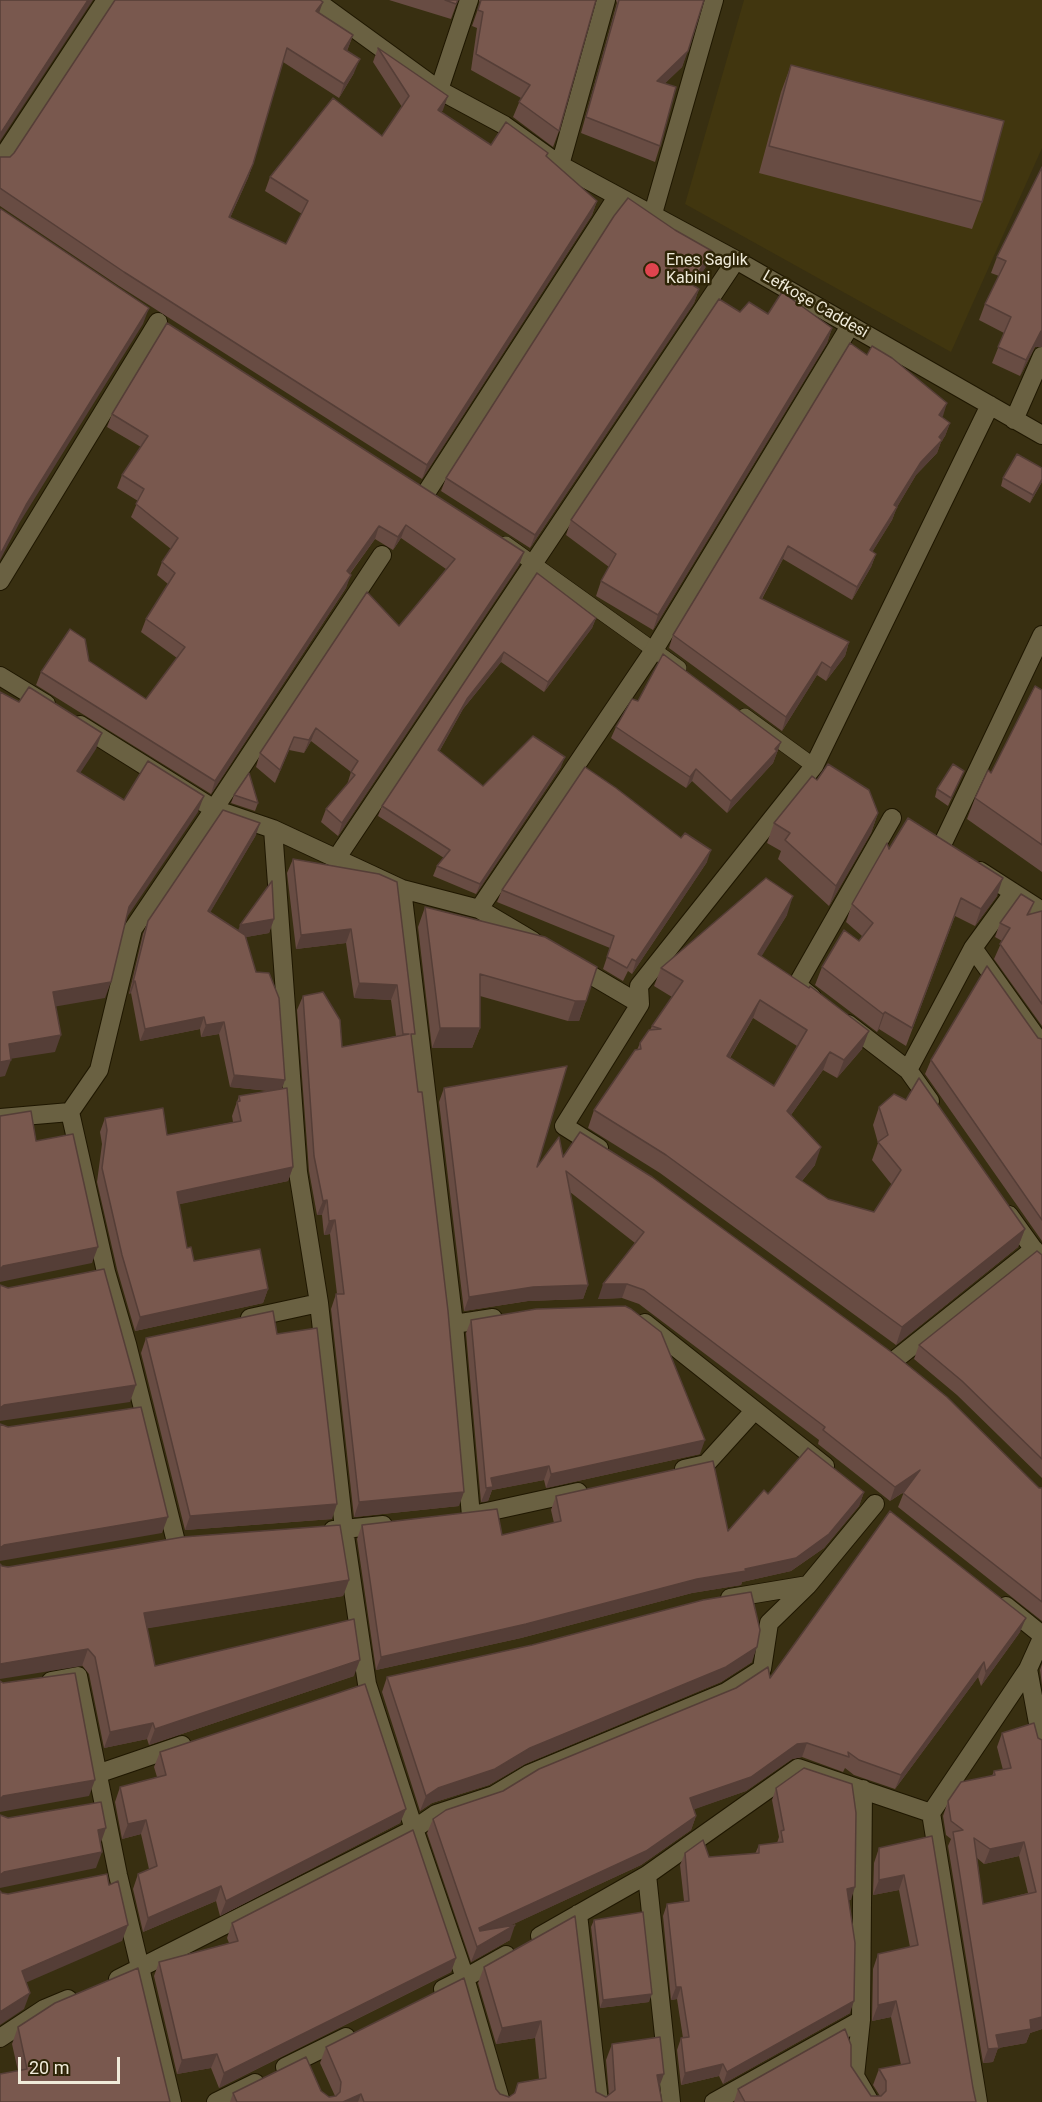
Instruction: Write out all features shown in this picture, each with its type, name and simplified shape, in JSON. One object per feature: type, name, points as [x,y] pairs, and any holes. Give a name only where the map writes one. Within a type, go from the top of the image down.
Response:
[{"type":"street","points":[[0,161],[106,0]]},
{"type":"street","name":"Lefkoşe Caddesi","points":[[315,0],[439,90],[504,125],[560,165],[652,217],[736,260],[1042,435]]},
{"type":"street","points":[[439,90],[469,0]]},
{"type":"street","points":[[560,165],[606,0]]},
{"type":"street","points":[[652,217],[714,0]]},
{"type":"street","points":[[426,493],[617,197]]},
{"type":"street","points":[[336,859],[736,260]]},
{"type":"street","points":[[0,581],[163,325]]},
{"type":"street","points":[[479,909],[654,650],[850,326]]},
{"type":"street","points":[[1014,420],[1042,356]]},
{"type":"street","points":[[614,1157],[564,1126],[640,1004],[639,986],[814,766],[990,405]]},
{"type":"street","points":[[153,1546],[182,1541],[142,1411],[127,1344],[100,1274],[70,1112],[99,1070],[133,929],[382,555]]},
{"type":"street","points":[[942,845],[1027,686],[1042,635]]},
{"type":"street","points":[[0,676],[214,809],[273,829],[402,889],[479,909],[640,1004]]},
{"type":"street","points":[[814,766],[834,779]]},
{"type":"street","points":[[873,805],[942,845],[1042,911]]},
{"type":"street","points":[[892,818],[797,985],[908,1071],[941,1118]]},
{"type":"street","points":[[273,829],[297,1172],[319,1303],[344,1529],[367,1684],[465,1978],[501,2102]]},
{"type":"street","points":[[402,889],[453,1324],[471,1516]]},
{"type":"street","points":[[908,1071],[973,948],[1013,893]]},
{"type":"street","points":[[973,948],[1042,1045]]},
{"type":"street","points":[[0,1118],[70,1112]]},
{"type":"street","points":[[896,1359],[1038,1255],[1001,1202]]},
{"type":"street","points":[[229,1323],[319,1303]]},
{"type":"street","points":[[632,1313],[838,1475]]},
{"type":"street","points":[[453,1324],[509,1315]]},
{"type":"street","points":[[127,1344],[150,1340]]},
{"type":"street","points":[[878,1345],[914,1373]]},
{"type":"street","points":[[120,1415],[142,1411]]},
{"type":"street","points":[[661,1474],[706,1464],[754,1411]]},
{"type":"street","points":[[448,1518],[471,1516],[594,1489]]},
{"type":"street","points":[[0,2038],[44,2009],[139,1970],[414,1829],[436,1814],[494,1795],[529,1774],[726,1692],[762,1669],[769,1623],[808,1585],[870,1500],[893,1518]]},
{"type":"street","points":[[320,1531],[402,1523]]},
{"type":"street","points":[[718,1600],[808,1585]]},
{"type":"street","points":[[978,2102],[931,1813],[1028,1669],[1042,1636],[996,1598]]},
{"type":"street","points":[[1028,1669],[1042,1745]]},
{"type":"street","points":[[33,1683],[78,1676],[118,1875],[172,2102]]},
{"type":"street","points":[[345,1691],[390,1679]]},
{"type":"street","points":[[97,1774],[198,1740]]},
{"type":"street","points":[[422,1999],[465,1978],[646,1875],[798,1768],[931,1813]]},
{"type":"street","points":[[863,1789],[861,2020],[855,2076],[870,2102]]},
{"type":"street","points":[[81,1809],[105,1805]]},
{"type":"street","points":[[96,1880],[118,1875]]},
{"type":"street","points":[[646,1875],[671,2102]]},
{"type":"street","points":[[578,1914],[599,2102]]},
{"type":"street","points":[[714,2102],[861,2020]]},
{"type":"street","points":[[216,2102],[358,2031]]},
{"type":"street","points":[[305,2057],[313,2075]]},
{"type":"lane","points":[[141,311],[163,325]]},
{"type":"lane","points":[[494,537],[533,562],[692,677]]},
{"type":"lane","points":[[729,704],[814,766]]},
{"type":"shaded area","points":[[744,0],[1042,0],[1042,148],[951,352],[685,204]]},
{"type":"building","points":[[0,0],[88,0],[0,134]]},
{"type":"building","points":[[115,0],[320,0],[323,2],[316,11],[353,35],[344,49],[360,59],[344,84],[287,48],[253,164],[229,217],[286,244],[308,201],[270,177],[333,98],[382,136],[409,96],[378,48],[448,96],[438,110],[491,145],[506,122],[548,153],[546,156],[597,201],[427,465],[124,272],[0,188],[0,157],[10,157],[14,153]]},
{"type":"building","points":[[445,0],[458,0],[456,4]]},
{"type":"building","points":[[481,0],[596,0],[559,131],[519,102],[530,85],[476,54],[483,12],[478,10]]},
{"type":"building","points":[[619,0],[704,0],[688,51],[657,81],[676,87],[660,146],[586,117]]},
{"type":"building","points":[[791,65],[1004,121],[982,202],[769,146]]},
{"type":"building","points":[[1042,167],[1042,331],[1026,360],[998,347],[1011,317],[985,304],[1006,261],[997,257]]},
{"type":"building","points":[[628,198],[675,230],[712,251],[691,284],[699,289],[535,535],[446,478],[614,216]]},
{"type":"building","points":[[1,209],[149,308],[26,505],[0,555],[0,211]]},
{"type":"building","points":[[782,292],[832,328],[658,615],[601,581],[616,554],[571,520],[719,299],[740,312],[749,302],[768,314]]},
{"type":"building","points":[[167,323],[524,552],[342,823],[326,809],[355,775],[351,772],[358,761],[316,728],[309,740],[294,737],[280,770],[260,753],[367,592],[399,626],[455,559],[406,525],[398,537],[379,526],[347,571],[351,575],[215,781],[41,672],[70,629],[85,639],[89,661],[146,699],[185,647],[146,619],[175,573],[162,562],[178,538],[136,504],[144,489],[122,475],[148,436],[112,414]]},
{"type":"building","points":[[850,343],[867,355],[872,346],[892,358],[947,403],[939,415],[950,423],[939,437],[942,440],[921,462],[894,505],[897,507],[870,550],[876,554],[857,587],[788,546],[760,598],[849,642],[831,668],[822,662],[786,717],[673,635]]},
{"type":"building","points":[[1017,454],[1042,468],[1042,479],[1033,495],[1003,478]]},
{"type":"building","points":[[537,573],[596,618],[548,682],[504,652],[467,699],[438,750],[483,786],[533,736],[565,757],[480,884],[437,866],[450,850],[382,806]]},
{"type":"building","points":[[663,654],[781,742],[775,749],[777,751],[731,801],[696,769],[690,777],[616,727],[632,699],[638,701]]},
{"type":"building","points":[[1035,686],[1042,690],[1042,845],[975,798],[988,770],[991,773]]},
{"type":"building","points":[[29,687],[102,733],[77,771],[124,800],[148,761],[204,796],[129,907],[111,982],[53,992],[61,1035],[9,1044],[11,1060],[0,1062],[0,692],[19,702]]},
{"type":"building","points":[[828,764],[869,790],[878,813],[836,886],[785,840],[790,833],[774,823],[812,776],[817,780]]},
{"type":"building","points":[[953,764],[964,771],[951,798],[937,789]]},
{"type":"building","points":[[585,767],[681,838],[685,833],[711,850],[636,961],[632,959],[627,968],[607,957],[614,936],[502,890]]},
{"type":"building","points":[[249,773],[258,803],[234,795]]},
{"type":"building","points":[[223,810],[260,823],[208,911],[245,935],[256,972],[269,973],[279,998],[285,1080],[234,1075],[224,1022],[206,1025],[204,1017],[145,1029],[135,981],[133,982],[148,921]]},
{"type":"building","points":[[908,818],[1003,878],[981,909],[961,898],[912,1028],[885,1012],[883,1014],[822,967],[844,930],[859,941],[873,923],[852,904],[887,843],[889,849]]},
{"type":"building","points":[[293,859],[379,874],[397,882],[415,1034],[411,1034],[418,1092],[422,1092],[448,1311],[464,1492],[359,1502],[336,1294],[344,1294],[335,1220],[329,1221],[327,1200],[323,1201],[314,1156],[303,996],[323,992],[340,1020],[342,1047],[409,1034],[403,1034],[397,985],[359,983],[351,929],[301,935]]},
{"type":"building","points":[[766,878],[793,896],[758,954],[809,988],[810,986],[869,1031],[844,1060],[830,1052],[787,1111],[821,1147],[796,1177],[828,1199],[874,1212],[901,1170],[878,1142],[888,1135],[879,1107],[894,1094],[906,1100],[919,1078],[1025,1229],[902,1327],[666,1155],[594,1110],[635,1050],[641,1049],[640,1043],[649,1030],[661,1029],[652,1026],[683,981],[661,968]],"holes":[[[760,1000],[807,1030],[774,1086],[727,1056]]]},
{"type":"building","points":[[272,881],[274,919],[240,925]]},
{"type":"building","points":[[1021,894],[1034,902],[1027,915],[1042,911],[1042,1004],[1000,944],[1010,928],[1000,923]]},
{"type":"building","points":[[425,907],[545,937],[597,967],[586,1001],[575,1001],[480,974],[480,1028],[440,1028]]},
{"type":"building","points":[[987,966],[1038,1038],[1042,1039],[1042,1220],[931,1060]]},
{"type":"building","points":[[567,1066],[537,1167],[559,1137],[563,1157],[580,1132],[652,1177],[894,1354],[947,1397],[1039,1488],[1042,1488],[1042,1602],[903,1493],[920,1470],[895,1487],[823,1430],[825,1427],[644,1290],[627,1284],[603,1284],[644,1232],[566,1171],[588,1285],[533,1287],[469,1297],[444,1088]]},
{"type":"building","points":[[287,1088],[293,1167],[177,1192],[187,1248],[191,1247],[194,1261],[260,1249],[268,1289],[140,1317],[122,1255],[102,1168],[107,1130],[105,1118],[163,1108],[167,1135],[241,1121],[237,1102],[240,1101],[239,1096]]},
{"type":"building","points":[[31,1111],[36,1141],[73,1134],[98,1247],[3,1266],[0,1269],[0,1116]]},
{"type":"building","points":[[1037,1251],[1042,1255],[1042,1459],[962,1381],[919,1345]]},
{"type":"building","points":[[104,1269],[136,1385],[4,1405],[0,1408],[0,1285],[8,1288]]},
{"type":"building","points":[[625,1306],[661,1332],[705,1440],[551,1474],[549,1466],[491,1478],[493,1487],[486,1488],[471,1320],[536,1309]]},
{"type":"building","points":[[273,1311],[277,1334],[317,1328],[337,1504],[190,1516],[146,1338]]},
{"type":"building","points":[[141,1407],[168,1517],[4,1545],[0,1548],[0,1424],[8,1427]]},
{"type":"building","points":[[808,1448],[864,1492],[829,1534],[796,1558],[745,1569],[746,1571],[697,1579],[526,1624],[381,1657],[362,1525],[497,1509],[502,1535],[561,1521],[556,1496],[713,1461],[728,1531],[764,1490],[768,1494]]},
{"type":"building","points":[[890,1511],[1026,1618],[986,1672],[984,1662],[901,1775],[859,1760],[848,1752],[849,1757],[807,1743],[797,1744],[751,1777],[690,1798],[696,1816],[646,1851],[479,1928],[480,1931],[515,1925],[477,1947],[433,1819],[446,1810],[503,1791],[539,1769],[736,1688],[768,1667],[770,1678]]},
{"type":"building","points":[[340,1525],[349,1580],[144,1613],[155,1666],[354,1619],[360,1660],[155,1729],[153,1723],[110,1732],[95,1657],[88,1649],[0,1664],[0,1564],[8,1567],[183,1537]]},
{"type":"building","points":[[751,1592],[760,1630],[757,1647],[726,1667],[530,1748],[495,1769],[438,1788],[426,1796],[387,1677],[532,1645],[703,1600]]},
{"type":"building","points":[[75,1673],[95,1780],[3,1796],[0,1799],[0,1681],[3,1683]]},
{"type":"building","points":[[365,1684],[406,1809],[226,1901],[221,1886],[148,1918],[138,1874],[157,1866],[146,1820],[128,1824],[120,1787],[166,1775],[160,1752]]},
{"type":"building","points":[[1034,1723],[1038,1738],[1042,1740],[1042,2017],[1030,2020],[1031,2029],[996,2035],[999,2048],[988,2049],[953,1832],[963,1830],[951,1821],[948,1801],[961,1782],[995,1775],[994,1771],[1011,1768],[1002,1733]],"holes":[[[974,1838],[990,1849],[1024,1842],[1036,1892],[983,1904]]]},
{"type":"building","points":[[804,1768],[852,1784],[856,1813],[855,1887],[847,1889],[855,1943],[854,2001],[727,2072],[723,2064],[685,2073],[681,2038],[689,2037],[681,1987],[676,1987],[667,1904],[689,1901],[685,1853],[703,1840],[709,1857],[759,1853],[759,1845],[783,1842],[781,1831],[784,1830],[776,1788]]},
{"type":"building","points":[[101,1802],[106,1828],[98,1830],[102,1852],[4,1872],[0,1875],[0,1815],[8,1818]]},
{"type":"building","points":[[413,1830],[456,1958],[224,2073],[217,2054],[182,2060],[159,1962],[238,1941],[232,1923]]},
{"type":"building","points":[[932,1836],[976,2102],[745,2102],[738,2089],[845,2029],[851,2045],[851,2066],[871,2096],[881,2096],[886,2091],[886,2081],[879,2069],[910,2063],[896,2001],[878,2005],[878,1954],[918,1945],[904,1875],[879,1880],[879,1848]]},
{"type":"building","points":[[107,1874],[109,1885],[118,1881],[128,1925],[22,1971],[30,1993],[0,2012],[0,1891],[8,1894]]},
{"type":"building","points":[[643,1912],[652,1994],[603,2000],[594,1920]]},
{"type":"building","points":[[575,1916],[596,2092],[606,2097],[615,2090],[612,2044],[660,2037],[664,2074],[657,2075],[662,2102],[364,2102],[361,2094],[343,2102],[237,2102],[233,2093],[306,2057],[321,2091],[329,2097],[336,2096],[340,2092],[341,2082],[326,2047],[464,1978],[496,2089],[500,2094],[509,2097],[515,2093],[518,2083],[546,2078],[541,2021],[502,2028],[484,1967]]},
{"type":"building","points":[[138,1968],[170,2102],[0,2102],[0,2074],[27,2069],[18,2027],[55,2003]]},
{"type":"place","name":"Enes Saglık Kabini","points":[[652,270]]}]
